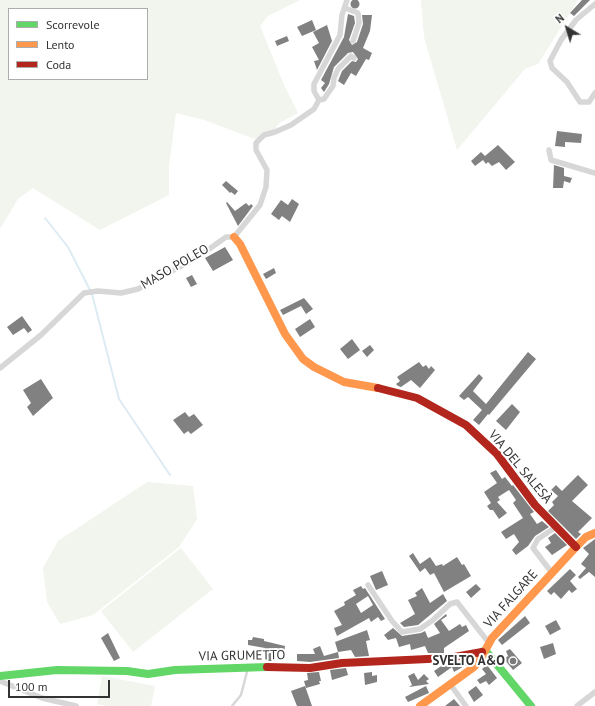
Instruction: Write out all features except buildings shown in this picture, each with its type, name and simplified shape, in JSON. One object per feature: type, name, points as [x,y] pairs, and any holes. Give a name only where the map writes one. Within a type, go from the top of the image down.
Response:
[{"type":"street","points":[[319,100],[314,91],[314,84],[336,46],[340,35],[347,0]]},
{"type":"street","points":[[595,4],[576,20],[561,40],[550,62],[552,68],[567,82],[580,102],[589,102],[595,93]]},
{"type":"street","points":[[345,8],[358,13],[359,23],[353,41]]},
{"type":"street","points":[[234,236],[260,205],[266,187],[267,170],[256,150],[256,143],[264,135],[295,123],[314,108],[319,100],[324,99],[333,86],[338,69],[351,56],[354,58]]},
{"type":"street","points":[[549,150],[551,160],[595,173]]},
{"type":"street","name":"MASO POLEO","points":[[0,368],[41,335],[84,293],[92,291],[121,293],[138,289],[198,257],[226,237],[234,236]]},
{"type":"street","name":"VIA DEL SALESÀ","points":[[234,236],[240,244],[285,334],[303,359],[314,367],[344,382],[410,396],[466,425],[497,454],[528,497],[576,547]]},
{"type":"street","name":"VIA FALGARE","points":[[552,572],[533,548],[538,538],[556,527]]},
{"type":"street","name":"VIA FALGARE","points":[[420,706],[474,667],[480,660],[487,646],[552,572],[586,537],[595,533]]},
{"type":"street","name":"VIA FALGARE","points":[[368,585],[392,621],[402,632],[420,629],[433,620],[449,605],[457,602],[487,646]]},
{"type":"street","points":[[487,646],[531,706]]},
{"type":"street","name":"VIA GRUMETTO","points":[[0,676],[57,670],[128,671],[148,674],[175,670],[249,667],[286,666],[310,668],[342,663],[449,658],[478,654],[487,646]]},
{"type":"street","points":[[0,681],[42,698],[76,706]]},
{"type":"street","points":[[450,684],[466,706]]},
{"type":"street","points":[[577,706],[595,692]]},
{"type":"lane","points":[[232,706],[241,695],[249,667]]},
{"type":"shaded area","points":[[0,0],[300,0],[268,16],[260,26],[284,85],[298,113],[279,123],[272,134],[255,139],[204,120],[176,113],[169,166],[169,195],[100,230],[33,188],[18,199],[0,229]]},
{"type":"shaded area","points":[[421,0],[578,0],[538,64],[525,69],[457,150],[424,37]]},
{"type":"shaded area","points":[[147,482],[193,486],[197,519],[179,547],[93,615],[60,624],[47,602],[43,568],[58,541]]},
{"type":"shaded area","points":[[181,548],[213,589],[133,652],[101,611]]},
{"type":"shaded area","points":[[102,676],[155,686],[151,706],[107,706],[97,704]]},
{"type":"waterway","points":[[45,218],[68,247],[92,294],[119,399],[170,475]]},
{"type":"traffic: fast","points":[[482,652],[485,650],[531,706]]},
{"type":"traffic: fast","points":[[0,676],[57,670],[127,671],[148,674],[175,670],[267,667]]},
{"type":"traffic: slow","points":[[234,237],[240,244],[285,334],[303,359],[314,367],[344,382],[378,388]]},
{"type":"traffic: slow","points":[[420,706],[474,667],[480,660],[492,638],[576,547],[586,537],[595,533]]},
{"type":"traffic: jam","points":[[378,388],[417,398],[466,425],[497,454],[535,505],[576,547]]},
{"type":"traffic: jam","points":[[267,667],[310,668],[342,663],[449,658],[482,652]]},
{"type":"place","name":"SVELTO A&O","points":[[513,661]]}]
